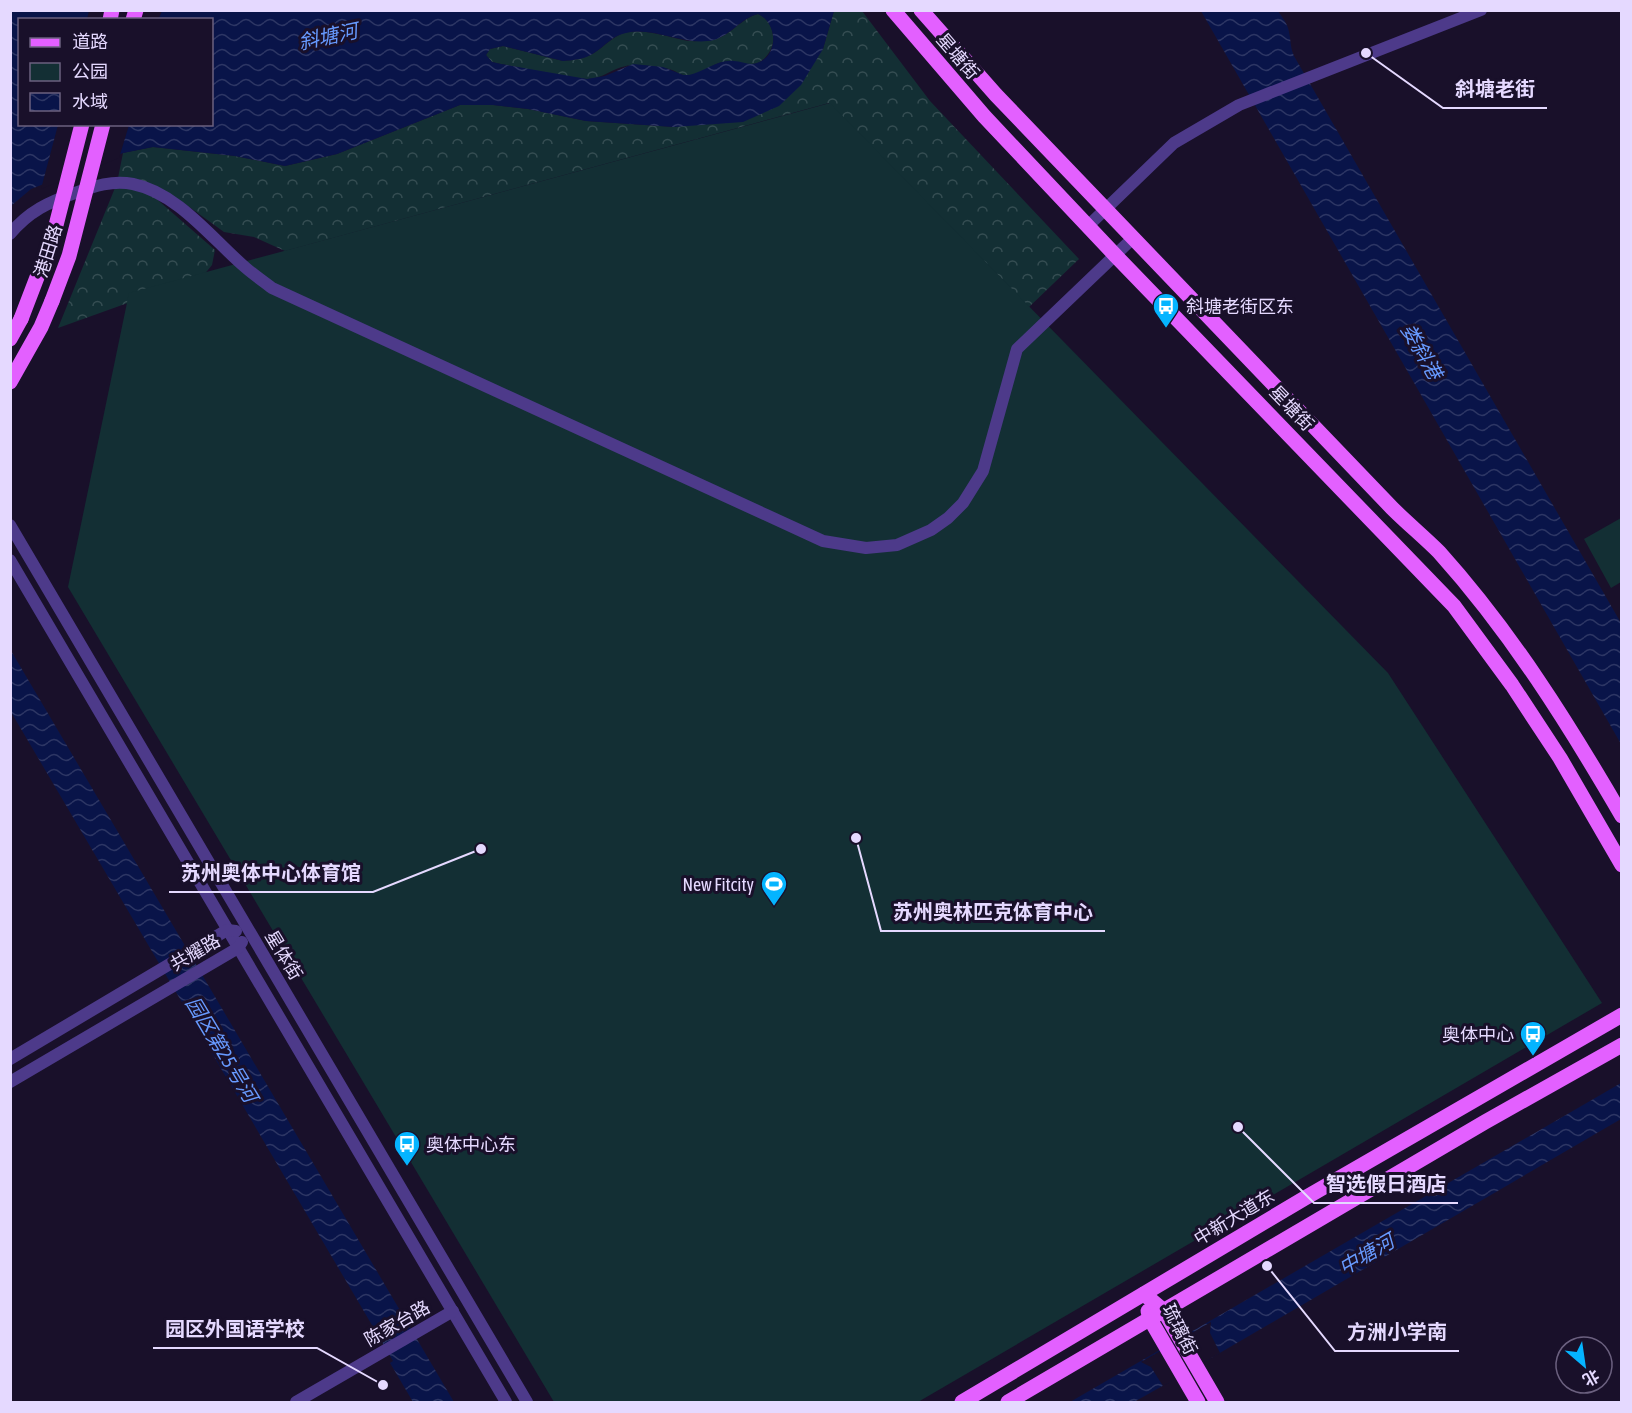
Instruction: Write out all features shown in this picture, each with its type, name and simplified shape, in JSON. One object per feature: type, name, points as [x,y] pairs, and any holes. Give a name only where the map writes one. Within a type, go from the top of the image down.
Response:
[{"type":"main road","name":"星塘街","points":[[893,10],[984,116],[1454,606],[1512,685],[1554,749],[1622,865]]},
{"type":"main road","name":"星塘街","points":[[925,15],[996,95],[1132,239],[1392,508],[1437,551],[1472,591],[1534,674],[1581,746],[1622,816]]},
{"type":"main road","name":"港田路","points":[[10,339],[21,319],[54,233],[81,126]]},
{"type":"main road","name":"港田路","points":[[10,382],[41,327],[69,256],[102,126]]},
{"type":"main road","name":"中新大道东","points":[[962,1402],[1315,1192],[1622,1015]]},
{"type":"main road","points":[[1008,1402],[1485,1122],[1622,1045]]},
{"type":"main road","name":"琉璃街","points":[[1144,1294],[1164,1311],[1217,1402]]},
{"type":"main road","name":"琉璃街","points":[[1144,1294],[1150,1319],[1198,1402]]},
{"type":"street","points":[[1088,226],[1174,143],[1239,105],[1481,10]]},
{"type":"street","points":[[10,234],[22,220],[41,206],[98,185],[117,183],[149,189],[169,200],[272,288],[823,542],[866,548],[897,545],[915,539],[948,518],[963,503],[983,471],[1017,349],[1132,239]]},
{"type":"street","name":"星体街","points":[[10,525],[527,1402]]},
{"type":"street","name":"星体街","points":[[10,560],[506,1402]]},
{"type":"street","name":"共耀路","points":[[10,1059],[228,930],[249,931]]},
{"type":"street","name":"共耀路","points":[[10,1082],[238,948],[249,931]]},
{"type":"street","name":"陈家台路","points":[[296,1402],[453,1311]]},
{"type":"green space","points":[[834,11],[862,11],[930,101],[1079,259],[1029,307],[829,103],[285,251],[254,237],[224,232],[181,201],[152,195],[215,250],[212,265],[203,276],[58,328],[117,183],[123,153],[153,147],[235,156],[285,166],[337,154],[460,105],[493,105],[528,109],[586,121],[674,127],[823,49]]},
{"type":"green space","points":[[758,14],[768,23],[773,36],[772,46],[764,59],[755,64],[728,61],[689,75],[682,75],[663,68],[630,65],[593,79],[587,79],[492,62],[486,55],[490,49],[503,46],[563,61],[575,60],[598,51],[624,33],[639,31],[689,41],[711,40],[724,36],[746,19]]},
{"type":"green space","points":[[830,103],[1388,673],[1602,1003],[918,1402],[554,1402],[68,587],[129,293]]},
{"type":"green space","points":[[1621,518],[1621,582],[1611,588],[1584,539]]},
{"type":"water","name":"斜塘河","points":[[11,11],[834,11],[823,49],[801,85],[779,106],[743,122],[674,127],[586,121],[528,109],[493,105],[460,105],[337,154],[285,166],[235,156],[153,147],[123,153],[31,189],[11,206]],"holes":[[[758,14],[765,18],[773,39],[769,54],[764,59],[754,64],[722,62],[689,75],[663,67],[633,64],[605,76],[587,79],[492,62],[486,55],[490,49],[503,46],[563,61],[575,60],[591,55],[617,36],[626,33],[648,32],[692,41],[714,40],[752,16]]]},
{"type":"water","name":"娄斜港","points":[[1201,11],[1278,11],[1285,21],[1294,56],[1621,623],[1621,744]]},
{"type":"water","name":"园区第25号河","points":[[10,649],[454,1402],[413,1402],[390,1363],[393,1361],[11,712]]},
{"type":"water","name":"中塘河","points":[[1621,1083],[1621,1119],[1182,1375],[1134,1402],[1070,1402]]},
{"type":"pier","points":[[89,11],[162,11],[159,18],[87,18]]},
{"type":"pier","points":[[58,126],[129,126],[119,158],[41,189]]},
{"type":"pier","points":[[1211,1322],[1210,1333],[1220,1353],[1163,1386],[1151,1367],[1141,1362]]},
{"type":"place","name":"斜塘老街","points":[[1366,53]]},
{"type":"place","name":"斜塘老街区东","points":[[1166,329]]},
{"type":"place","name":"苏州奥林匹克体育中心","points":[[856,838]]},
{"type":"place","name":"苏州奥体中心体育馆","points":[[481,849]]},
{"type":"place","name":"New Fitcity","points":[[774,907]]},
{"type":"place","name":"奥体中心","points":[[1533,1057]]},
{"type":"place","name":"智选假日酒店","points":[[1238,1127]]},
{"type":"place","name":"奥体中心东","points":[[407,1167]]},
{"type":"place","name":"方洲小学南","points":[[1267,1266]]},
{"type":"place","name":"园区外国语学校","points":[[383,1385]]}]
